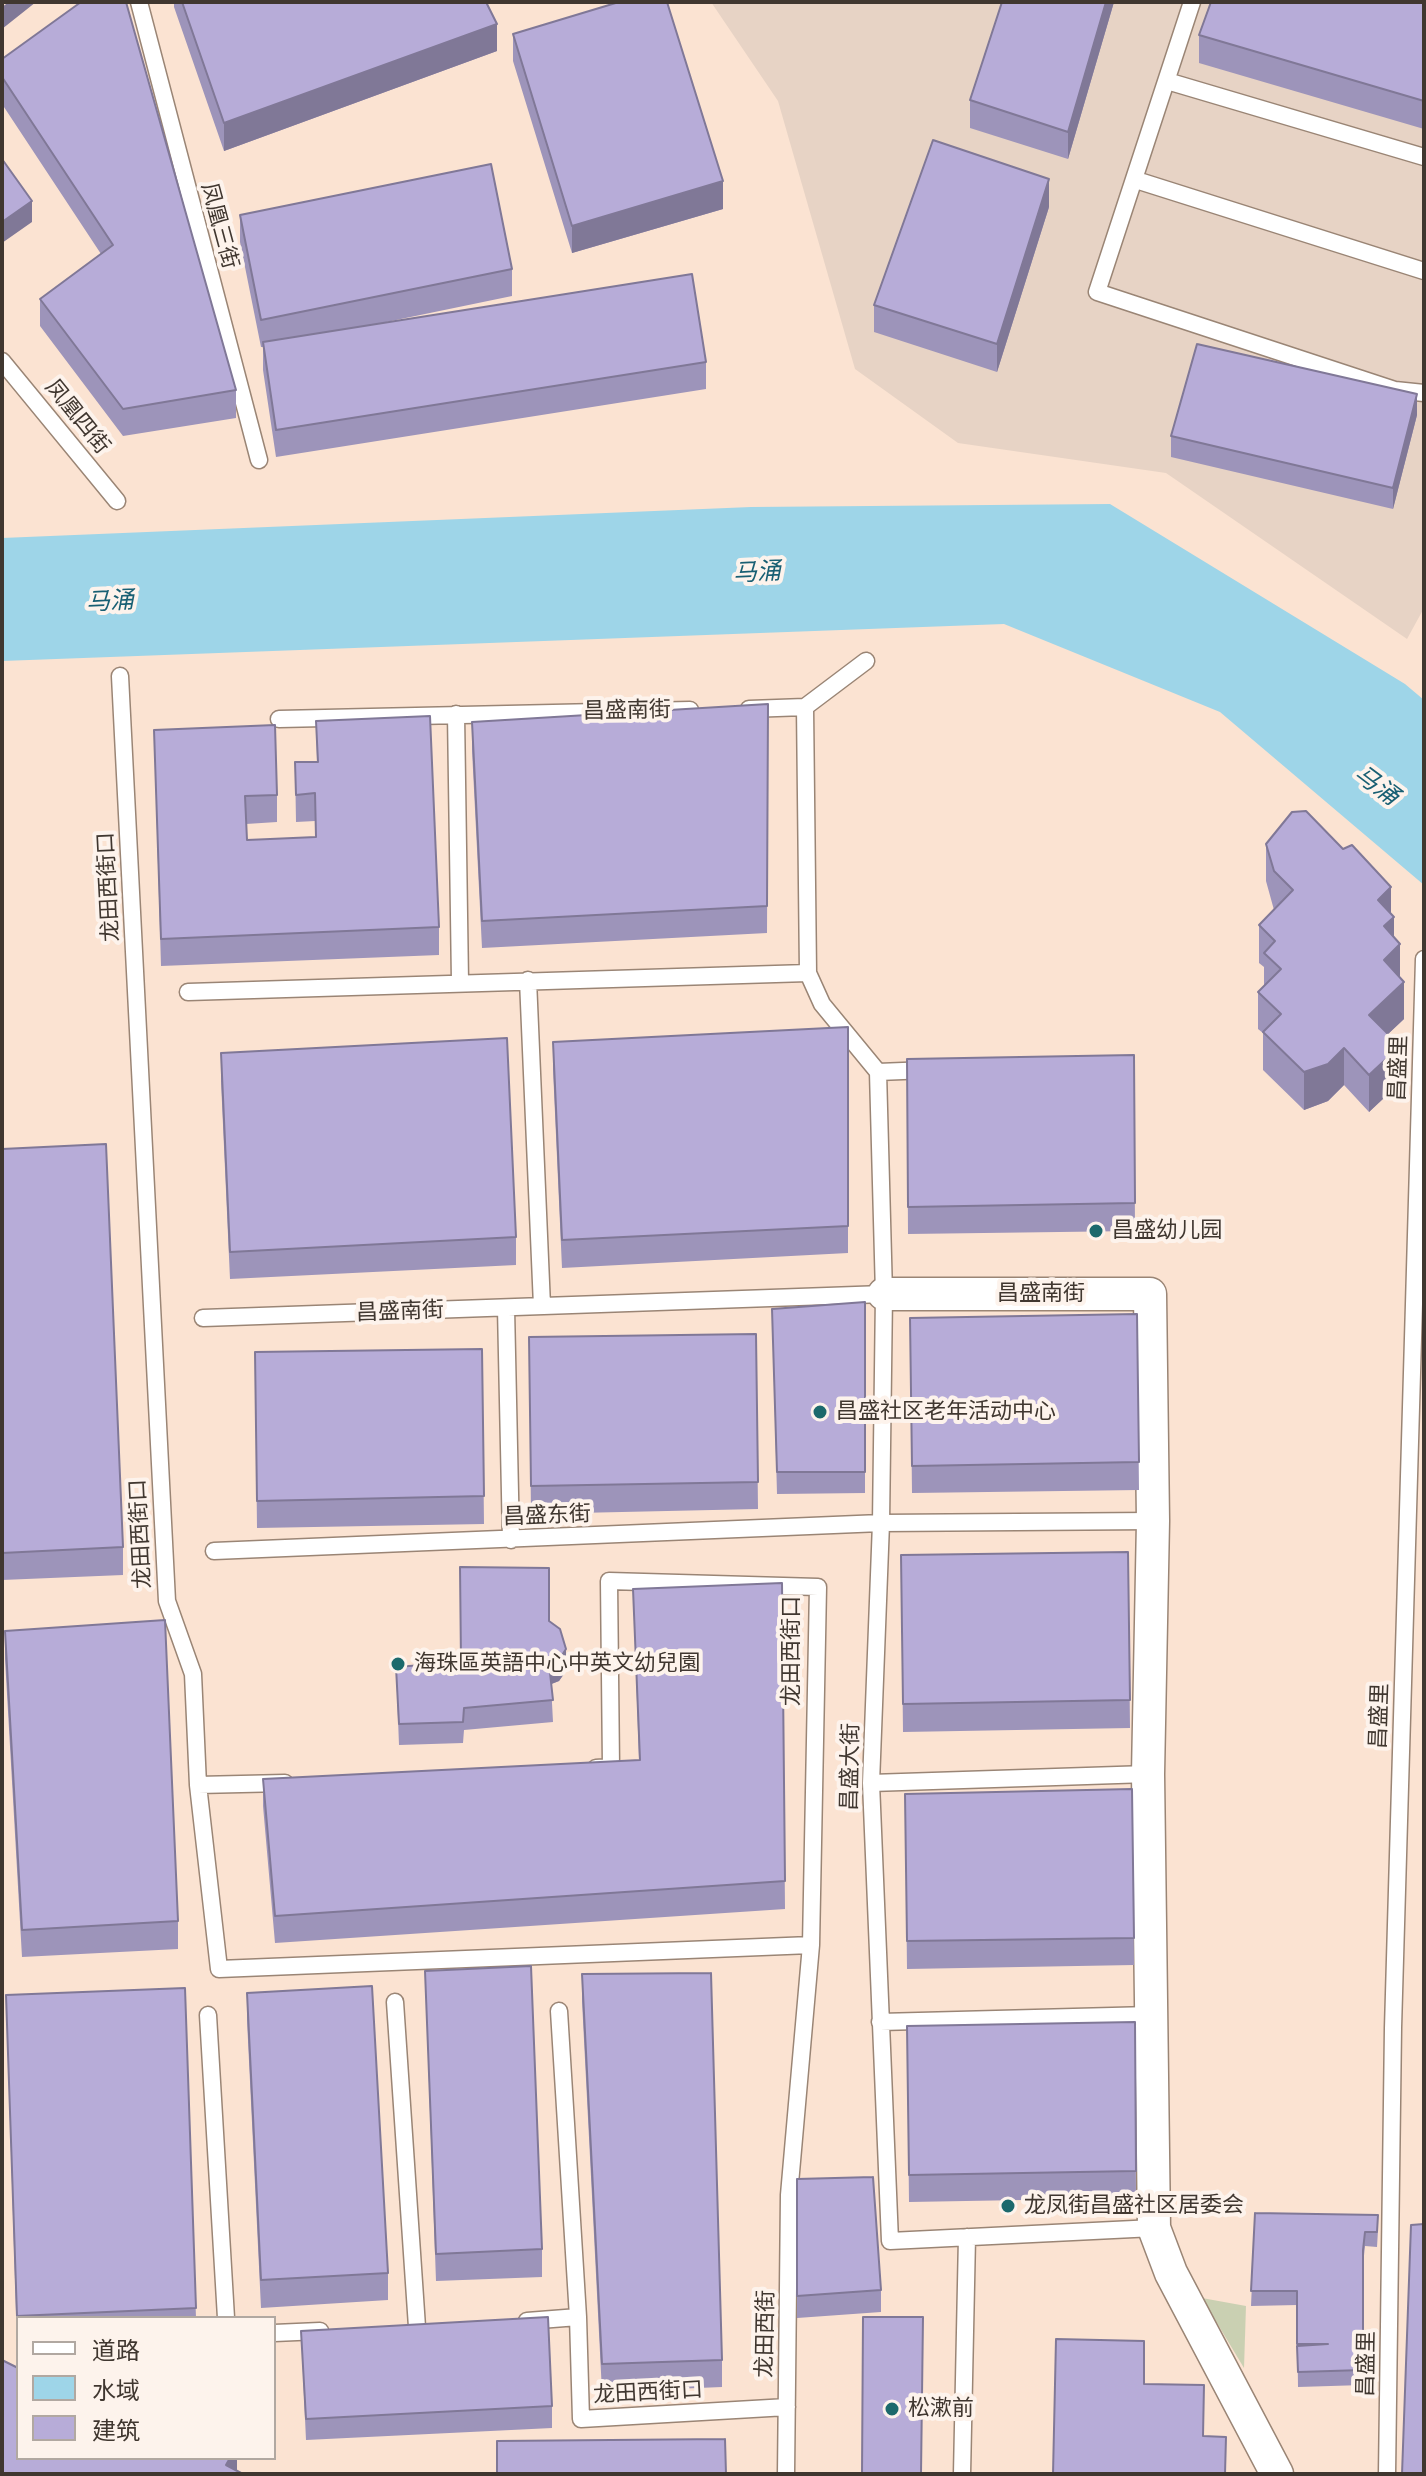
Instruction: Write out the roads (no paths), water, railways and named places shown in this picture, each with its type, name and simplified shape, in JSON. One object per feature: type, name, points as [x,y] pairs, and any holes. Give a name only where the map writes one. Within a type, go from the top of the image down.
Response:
[{"type":"street","name":"昌盛南街","points":[[884,1294],[1150,1294],[1153,1521]]},
{"type":"street","points":[[1153,1521],[1148,1774],[1154,2228],[1171,2273],[1277,2474]]},
{"type":"lane","name":"凤凰三街","points":[[139,2],[259,460]]},
{"type":"lane","points":[[1192,2],[1097,292],[1395,390],[1424,393]]},
{"type":"lane","points":[[1167,81],[1424,157]]},
{"type":"lane","points":[[1136,180],[1424,271]]},
{"type":"lane","name":"凤凰四街","points":[[2,361],[117,501]]},
{"type":"lane","points":[[866,661],[805,707],[808,973],[822,1004],[878,1072],[884,1294]]},
{"type":"lane","name":"龙田西街口","points":[[120,676],[167,1601],[193,1674],[198,1785],[219,1969],[811,1945]]},
{"type":"lane","name":"昌盛南街","points":[[279,719],[805,707]]},
{"type":"lane","points":[[456,714],[460,982]]},
{"type":"lane","name":"昌盛里","points":[[1387,2474],[1393,2028],[1424,959]]},
{"type":"lane","points":[[188,992],[808,973]]},
{"type":"lane","points":[[528,980],[542,1306]]},
{"type":"lane","points":[[878,1072],[939,1070]]},
{"type":"lane","name":"昌盛南街","points":[[203,1318],[884,1294]]},
{"type":"lane","name":"昌盛大街","points":[[884,1294],[881,1523],[871,1783],[890,2241],[967,2237]]},
{"type":"lane","points":[[506,1308],[511,1540]]},
{"type":"lane","name":"昌盛东街","points":[[214,1551],[881,1523],[1153,1521]]},
{"type":"lane","name":"龙田西街口","points":[[580,1769],[611,1767],[609,1581],[818,1587],[811,1945],[789,2195]]},
{"type":"lane","points":[[871,1783],[1148,1774]]},
{"type":"lane","points":[[198,1785],[303,1782]]},
{"type":"lane","points":[[395,2002],[416,2327]]},
{"type":"lane","points":[[503,2322],[578,2317],[559,2011]]},
{"type":"lane","points":[[208,2015],[226,2316]]},
{"type":"lane","points":[[880,2022],[1151,2015]]},
{"type":"lane","name":"龙田西街","points":[[786,2474],[789,2195]]},
{"type":"lane","points":[[962,2474],[967,2237],[1154,2228]]},
{"type":"lane","name":"龙田西街口","points":[[578,2317],[581,2419],[787,2407]]},
{"type":"lane","points":[[276,2333],[338,2331]]},
{"type":"water","name":"马涌","points":[[1110,504],[1405,684],[1424,700],[1424,885],[1220,712],[1004,624],[2,661],[2,538],[751,507]]},
{"type":"place","name":"昌盛幼儿园","points":[[1096,1231]]},
{"type":"place","name":"昌盛社区老年活动中心","points":[[820,1412]]},
{"type":"place","name":"海珠區英語中心中英文幼兒園","points":[[398,1664]]},
{"type":"place","name":"龙凤街昌盛社区居委会","points":[[1008,2206]]},
{"type":"place","name":"松漱前","points":[[892,2409]]}]
